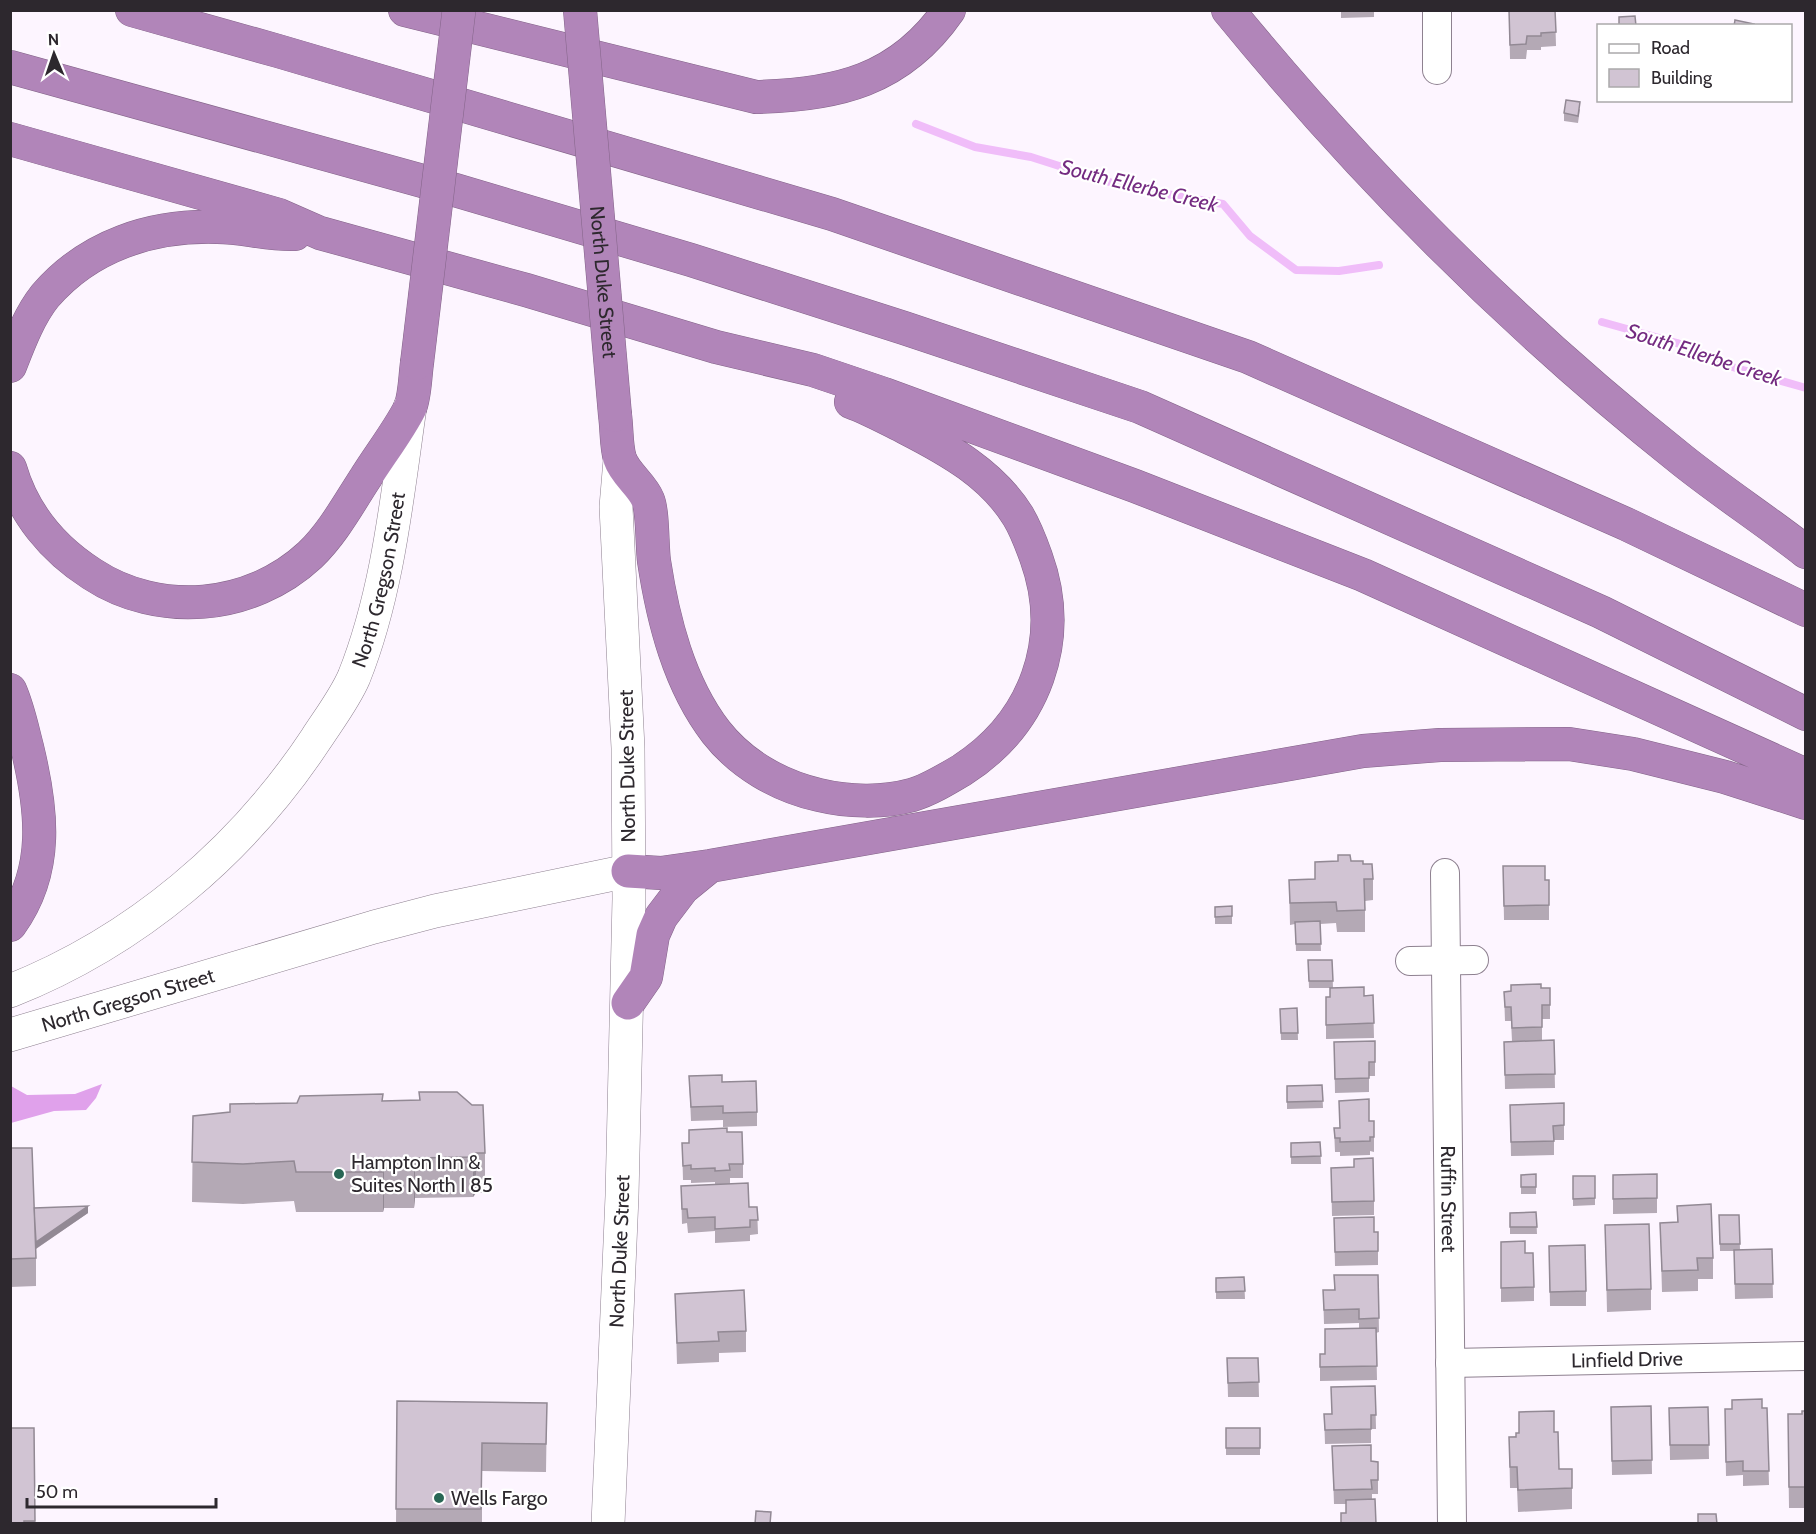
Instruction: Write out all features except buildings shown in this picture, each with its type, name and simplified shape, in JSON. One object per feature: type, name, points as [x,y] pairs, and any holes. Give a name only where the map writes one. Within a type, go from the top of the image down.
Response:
[{"type":"highway","points":[[132,10],[832,214],[1248,357],[1626,524],[1806,609]]},
{"type":"highway","points":[[405,10],[756,97],[799,96],[828,91],[883,72],[928,36],[949,10]]},
{"type":"highway","name":"North Gregson Street","points":[[410,407],[459,10]]},
{"type":"highway","name":"North Duke Street","points":[[580,10],[620,460]]},
{"type":"highway","points":[[1228,10],[1270,61],[1369,171],[1521,322],[1682,460],[1806,552]]},
{"type":"highway","points":[[10,67],[455,189],[904,328],[1140,407],[1601,612],[1806,714]]},
{"type":"highway","points":[[10,140],[279,215],[320,233],[526,290],[716,347],[813,370],[884,394],[1135,486],[1364,575],[1806,775]]},
{"type":"highway","points":[[10,366],[22,335],[44,297],[73,270],[115,243],[179,227],[220,227],[273,235],[320,233]]},
{"type":"highway","points":[[620,460],[649,501],[660,595],[670,636],[692,693],[716,732],[738,755],[762,772],[805,792],[836,799],[875,800],[913,795],[949,778],[977,760],[1001,739],[1017,719],[1027,701],[1038,676],[1046,648],[1047,596],[1038,561],[1019,517],[1005,498],[971,465],[940,446],[857,404],[807,386],[716,347]]},
{"type":"highway","points":[[10,468],[31,516],[55,545],[74,562],[100,579],[121,590],[151,598],[185,604],[217,601],[248,593],[279,578],[310,554],[338,521],[410,407]]},
{"type":"highway","points":[[10,690],[17,705],[37,789],[40,822],[39,858],[30,891],[19,914],[10,925]]},
{"type":"highway","points":[[628,871],[662,873],[710,866],[1342,755],[1440,745],[1569,744],[1633,754],[1725,777],[1806,802]]},
{"type":"highway","points":[[628,1003],[646,977],[653,935],[661,917],[683,888],[710,866]]},
{"type":"main road","name":"North Gregson Street","points":[[10,991],[37,981],[90,953],[139,923],[178,892],[244,830],[298,766],[353,678],[369,631],[398,495],[410,407]]},
{"type":"main road","name":"North Duke Street","points":[[609,1524],[628,1003],[628,748],[616,507],[620,460]]},
{"type":"main road","name":"North Gregson Street","points":[[10,1035],[374,927],[445,909],[628,871]]},
{"type":"street","points":[[1437,10],[1437,70]]},
{"type":"street","name":"Ruffin Street","points":[[1445,873],[1452,1524]]},
{"type":"street","points":[[1410,961],[1474,960]]},
{"type":"street","name":"Linfield Drive","points":[[1450,1363],[1806,1356]]},
{"type":"shaded area","points":[[102,1084],[96,1098],[86,1110],[54,1111],[11,1123],[11,1086],[27,1095],[75,1094]]},
{"type":"waterway","name":"South Ellerbe Creek","points":[[916,124],[975,147],[1031,157],[1122,186],[1223,204],[1250,236],[1296,270],[1339,271],[1379,265]]},
{"type":"waterway","name":"South Ellerbe Creek","points":[[1602,322],[1677,343],[1729,366],[1806,388]]},
{"type":"place","name":"Hampton Inn & Suites North I 85","points":[[339,1174]]},
{"type":"place","name":"Wells Fargo","points":[[439,1498]]}]
